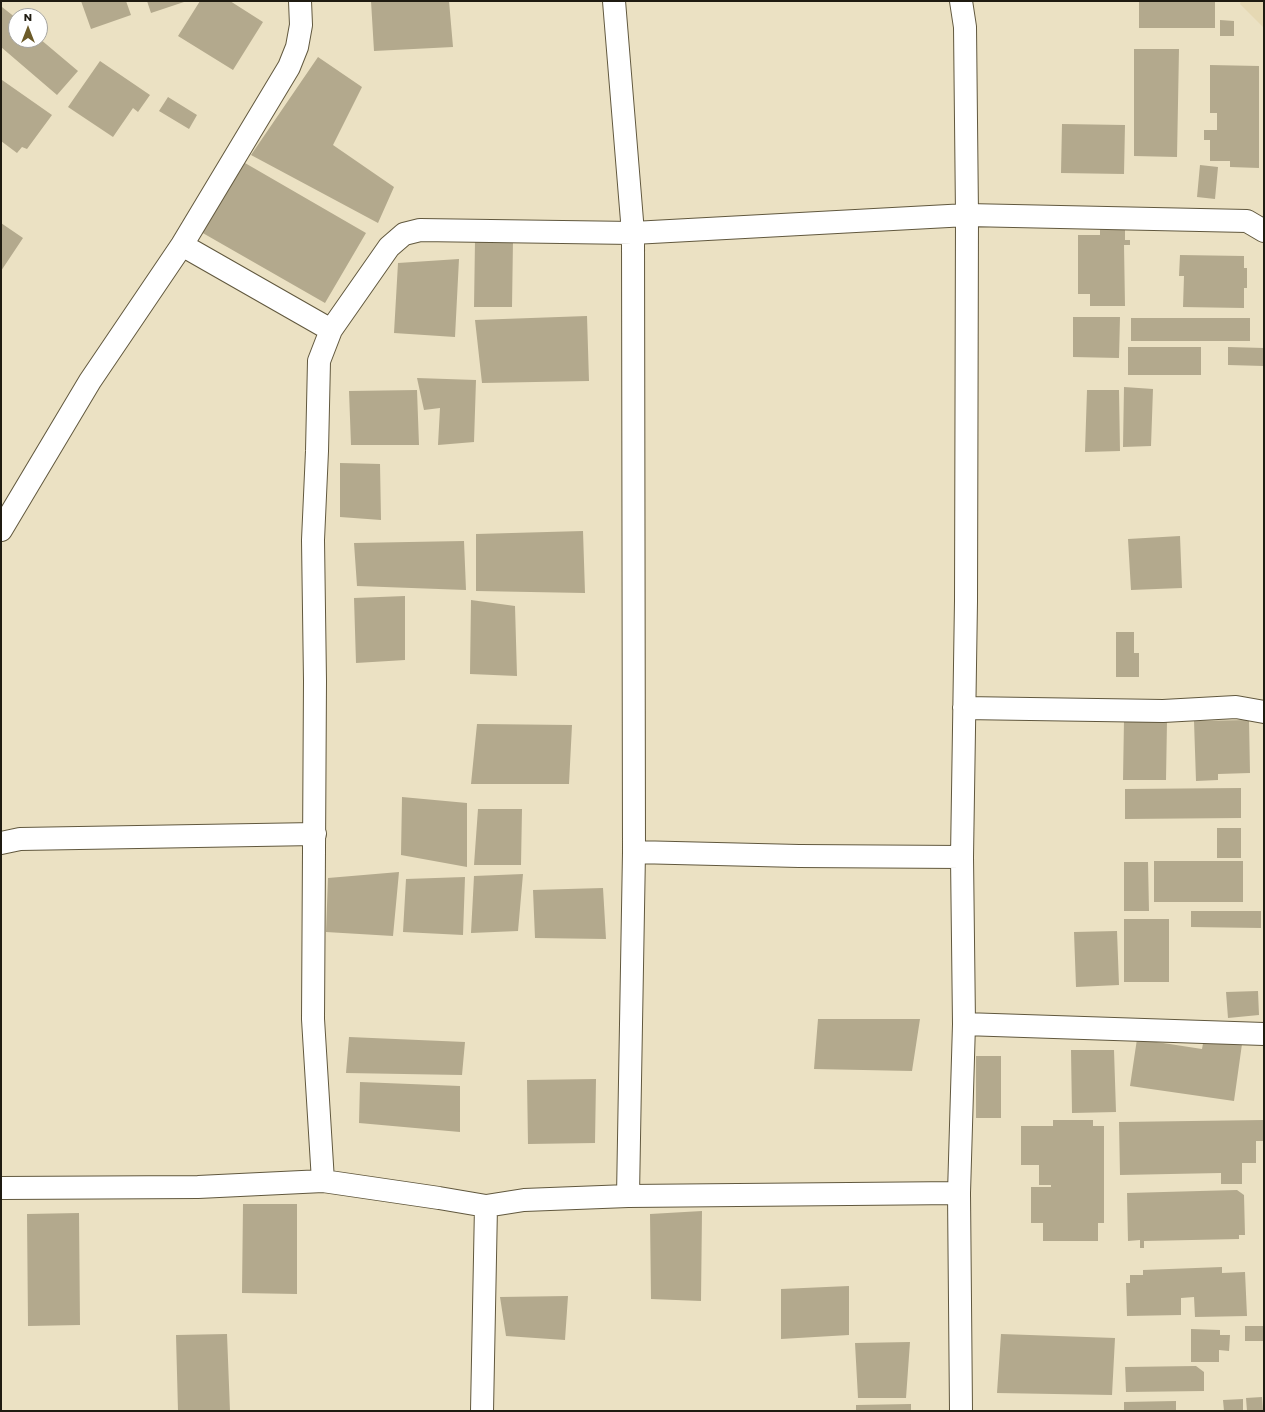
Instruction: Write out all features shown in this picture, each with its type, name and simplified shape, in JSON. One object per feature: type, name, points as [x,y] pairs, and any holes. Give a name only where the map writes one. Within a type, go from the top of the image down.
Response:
[{"type":"street","points":[[1,530],[90,381],[182,245],[289,67],[297,47],[301,25],[300,1]]},
{"type":"street","points":[[614,1],[633,233],[634,852],[628,1196]]},
{"type":"street","points":[[961,1],[965,28],[967,215],[966,601],[962,857],[964,1024],[960,1193],[961,1411]]},
{"type":"street","points":[[323,1181],[313,1019],[315,681],[313,540],[319,361],[331,330],[389,246],[404,234],[420,230],[633,233],[967,215],[1246,221],[1264,231]]},
{"type":"street","points":[[182,245],[331,330]]},
{"type":"street","points":[[964,708],[1163,711],[1236,707],[1264,712]]},
{"type":"street","points":[[1,843],[20,839],[315,834]]},
{"type":"street","points":[[634,852],[799,856],[962,857]]},
{"type":"street","points":[[964,1024],[1264,1034]]},
{"type":"street","points":[[1,1188],[198,1187],[323,1181],[486,1206],[524,1200],[628,1196],[960,1193]]},
{"type":"street","points":[[482,1411],[486,1206]]},
{"type":"shaded area","points":[[1241,1],[1264,1],[1264,28],[1240,4]]},
{"type":"building","points":[[81,1],[126,1],[131,15],[91,29]]},
{"type":"building","points":[[147,1],[187,1],[151,13]]},
{"type":"building","points":[[200,1],[230,1],[263,22],[233,70],[178,36]]},
{"type":"building","points":[[371,1],[449,1],[453,47],[374,51]]},
{"type":"building","points":[[1139,1],[1215,1],[1215,28],[1139,28]]},
{"type":"building","points":[[2,7],[8,12],[8,48],[48,48],[48,46],[78,71],[57,95],[1,47]]},
{"type":"building","points":[[1220,20],[1234,21],[1234,36],[1220,36]]},
{"type":"building","points":[[1134,49],[1179,49],[1177,157],[1134,156]]},
{"type":"building","points":[[318,57],[362,87],[333,145],[394,187],[378,223],[251,155]]},
{"type":"building","points":[[100,61],[150,95],[138,112],[133,108],[113,137],[68,107]]},
{"type":"building","points":[[1210,65],[1259,66],[1259,168],[1230,167],[1230,161],[1210,161],[1210,140],[1204,140],[1204,130],[1217,130],[1217,113],[1210,113]]},
{"type":"building","points":[[2,80],[52,115],[27,149],[22,147],[17,153],[1,141]]},
{"type":"building","points":[[168,97],[197,115],[189,129],[159,111]]},
{"type":"building","points":[[1062,124],[1125,125],[1124,174],[1061,173]]},
{"type":"building","points":[[245,163],[366,233],[325,303],[201,232]]},
{"type":"building","points":[[1200,165],[1218,167],[1215,199],[1197,197]]},
{"type":"building","points":[[1,223],[23,238],[1,271]]},
{"type":"building","points":[[1125,225],[1125,240],[1130,240],[1130,245],[1124,245],[1125,306],[1090,306],[1090,294],[1078,294],[1078,235],[1100,235],[1100,226]]},
{"type":"building","points":[[513,240],[512,307],[474,307],[475,241]]},
{"type":"building","points":[[1180,255],[1244,256],[1244,268],[1247,268],[1247,288],[1244,288],[1244,308],[1183,307],[1184,276],[1179,276]]},
{"type":"building","points":[[459,259],[455,337],[394,333],[398,263]]},
{"type":"building","points":[[587,316],[589,381],[482,383],[475,320]]},
{"type":"building","points":[[1073,317],[1120,317],[1119,358],[1073,357]]},
{"type":"building","points":[[1131,318],[1250,318],[1250,341],[1131,341]]},
{"type":"building","points":[[1128,347],[1201,347],[1201,375],[1128,375]]},
{"type":"building","points":[[1228,347],[1264,348],[1264,366],[1228,365]]},
{"type":"building","points":[[417,378],[476,380],[474,442],[438,445],[440,408],[424,410]]},
{"type":"building","points":[[1124,387],[1153,389],[1151,446],[1123,447]]},
{"type":"building","points":[[417,390],[419,445],[351,445],[349,391]]},
{"type":"building","points":[[1087,390],[1119,390],[1120,451],[1085,452]]},
{"type":"building","points":[[340,463],[380,464],[381,520],[340,517]]},
{"type":"building","points":[[583,531],[585,593],[476,591],[476,534]]},
{"type":"building","points":[[1180,536],[1182,588],[1131,590],[1128,539]]},
{"type":"building","points":[[464,541],[466,590],[357,586],[354,543]]},
{"type":"building","points":[[405,596],[405,660],[356,663],[354,598]]},
{"type":"building","points":[[471,600],[515,606],[517,676],[470,674]]},
{"type":"building","points":[[1116,632],[1134,632],[1134,653],[1139,653],[1139,677],[1116,677]]},
{"type":"building","points":[[1124,720],[1167,721],[1166,780],[1123,780]]},
{"type":"building","points":[[1249,720],[1250,773],[1218,774],[1218,780],[1196,781],[1194,721]]},
{"type":"building","points":[[477,724],[572,725],[569,784],[471,784]]},
{"type":"building","points":[[1241,788],[1241,818],[1125,819],[1125,789]]},
{"type":"building","points":[[402,797],[467,803],[467,867],[401,855]]},
{"type":"building","points":[[478,809],[522,809],[521,865],[474,865]]},
{"type":"building","points":[[1217,828],[1241,828],[1241,858],[1217,858]]},
{"type":"building","points":[[1154,861],[1243,861],[1243,902],[1154,902]]},
{"type":"building","points":[[1124,862],[1148,862],[1149,911],[1124,911]]},
{"type":"building","points":[[399,872],[393,936],[326,932],[328,878]]},
{"type":"building","points":[[523,874],[518,931],[471,933],[474,876]]},
{"type":"building","points":[[465,877],[463,935],[403,932],[406,879]]},
{"type":"building","points":[[603,888],[606,939],[535,938],[533,890]]},
{"type":"building","points":[[1191,911],[1261,911],[1261,928],[1191,927]]},
{"type":"building","points":[[1124,919],[1169,919],[1169,982],[1124,982]]},
{"type":"building","points":[[1117,931],[1119,985],[1076,987],[1074,932]]},
{"type":"building","points":[[1258,991],[1259,1015],[1228,1018],[1226,992]]},
{"type":"building","points":[[818,1019],[920,1019],[912,1071],[814,1069]]},
{"type":"building","points":[[349,1037],[465,1042],[462,1075],[346,1073]]},
{"type":"building","points":[[1204,1038],[1242,1044],[1234,1101],[1130,1086],[1137,1039],[1202,1049]]},
{"type":"building","points":[[1071,1050],[1114,1050],[1116,1112],[1072,1113]]},
{"type":"building","points":[[976,1056],[1001,1056],[1001,1118],[976,1118]]},
{"type":"building","points":[[596,1079],[595,1143],[528,1144],[527,1080]]},
{"type":"building","points":[[360,1082],[460,1086],[460,1132],[359,1123]]},
{"type":"building","points":[[1053,1120],[1093,1120],[1093,1126],[1104,1126],[1104,1223],[1098,1223],[1098,1241],[1043,1241],[1043,1223],[1031,1223],[1031,1187],[1051,1187],[1051,1185],[1039,1185],[1039,1165],[1021,1165],[1021,1126],[1053,1126]]},
{"type":"building","points":[[1264,1120],[1264,1141],[1256,1141],[1256,1163],[1242,1163],[1242,1184],[1221,1184],[1221,1173],[1120,1175],[1119,1122]]},
{"type":"building","points":[[1237,1190],[1244,1195],[1245,1235],[1239,1235],[1239,1239],[1144,1241],[1144,1248],[1140,1248],[1140,1240],[1128,1241],[1127,1193]]},
{"type":"building","points":[[243,1204],[297,1204],[297,1294],[242,1293]]},
{"type":"building","points":[[702,1211],[701,1301],[651,1299],[650,1214]]},
{"type":"building","points":[[79,1213],[80,1325],[28,1326],[27,1214]]},
{"type":"building","points":[[1222,1267],[1222,1273],[1245,1272],[1247,1316],[1195,1317],[1194,1297],[1181,1298],[1181,1315],[1127,1316],[1126,1283],[1130,1283],[1130,1275],[1143,1275],[1143,1270]]},
{"type":"building","points":[[849,1286],[849,1335],[781,1339],[781,1289]]},
{"type":"building","points":[[568,1296],[565,1340],[506,1336],[500,1297]]},
{"type":"building","points":[[1245,1326],[1263,1326],[1263,1341],[1245,1341]]},
{"type":"building","points":[[1191,1329],[1220,1330],[1220,1335],[1230,1335],[1229,1351],[1219,1350],[1219,1362],[1191,1362]]},
{"type":"building","points":[[227,1334],[230,1411],[178,1411],[176,1335]]},
{"type":"building","points":[[1001,1334],[1115,1338],[1112,1395],[997,1393]]},
{"type":"building","points":[[910,1342],[906,1398],[858,1398],[855,1343]]},
{"type":"building","points":[[1196,1366],[1204,1372],[1204,1391],[1126,1392],[1125,1367]]},
{"type":"building","points":[[1262,1397],[1263,1411],[1247,1411],[1246,1398]]},
{"type":"building","points":[[1243,1399],[1243,1411],[1224,1411],[1223,1400]]},
{"type":"building","points":[[1176,1401],[1176,1411],[1124,1411],[1124,1402]]},
{"type":"building","points":[[911,1404],[911,1411],[856,1411],[856,1405]]}]
